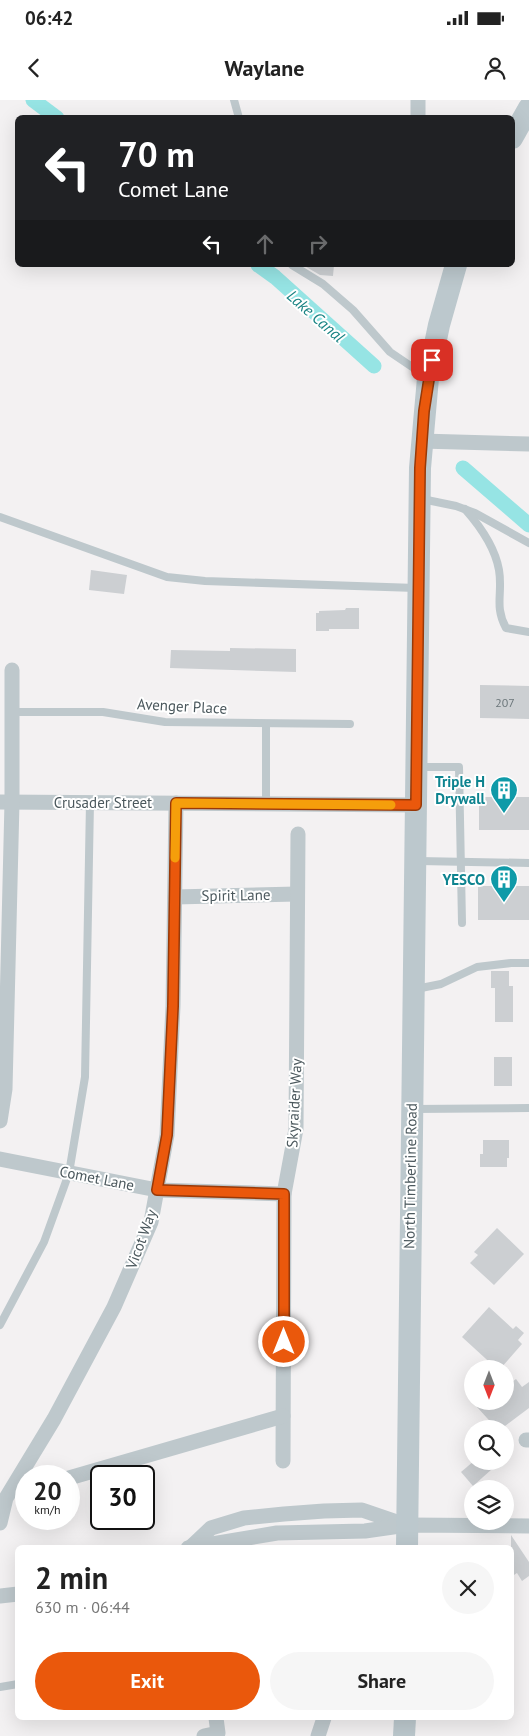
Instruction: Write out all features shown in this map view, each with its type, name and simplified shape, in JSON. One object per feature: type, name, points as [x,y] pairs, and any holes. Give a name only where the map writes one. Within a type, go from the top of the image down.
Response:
[{"type":"main road","points":[[515,133],[529,108]]},
{"type":"main road","name":"North Timberline Road","points":[[407,1545],[418,588],[422,441],[428,378],[439,325],[455,267]]},
{"type":"main road","points":[[404,1736],[405,1720]]},
{"type":"street","points":[[418,100],[418,115]]},
{"type":"street","points":[[422,441],[529,444]]},
{"type":"street","points":[[0,1121],[5,1089],[6,802],[12,712],[12,670]]},
{"type":"street","name":"Crusader Street","points":[[6,802],[416,805]]},
{"type":"street","name":"Vicot Way","points":[[34,1465],[54,1419],[114,1307],[151,1222],[167,1135],[173,1006],[176,803]]},
{"type":"street","name":"Skyraider Way","points":[[283,1461],[284,1194],[296,1128],[298,834]]},
{"type":"street","name":"Spirit Lane","points":[[175,897],[297,894]]},
{"type":"street","name":"Comet Lane","points":[[0,1159],[157,1190],[284,1194]]},
{"type":"street","points":[[80,1475],[283,1416]]},
{"type":"street","name":"Vicot Way","points":[[0,1523],[6,1498],[15,1489]]},
{"type":"street","points":[[193,1545],[211,1528],[244,1518],[284,1514],[362,1510],[407,1525]]},
{"type":"street","points":[[206,1545],[277,1533],[365,1531],[407,1525],[529,1526]]},
{"type":"street","points":[[0,1596],[15,1594]]},
{"type":"street","points":[[211,1735],[215,1720]]},
{"type":"street","points":[[318,1736],[323,1720]]},
{"type":"lane","points":[[234,100],[238,115]]},
{"type":"lane","points":[[295,267],[323,284],[353,310],[390,352],[428,378]]},
{"type":"lane","points":[[420,499],[465,509],[485,517],[529,543]]},
{"type":"lane","points":[[465,509],[476,521],[494,553],[499,570],[500,616],[506,628],[529,632]]},
{"type":"lane","points":[[0,517],[167,577],[205,581],[418,588]]},
{"type":"lane","name":"Avenger Place","points":[[12,712],[104,712],[165,722],[350,724]]},
{"type":"lane","points":[[266,724],[266,804]]},
{"type":"lane","points":[[416,766],[459,767],[462,923]]},
{"type":"lane","points":[[0,1325],[44,1242],[69,1173],[85,1077],[90,802]]},
{"type":"lane","points":[[415,861],[529,863]]},
{"type":"lane","points":[[413,989],[441,984],[477,967],[529,963]]},
{"type":"lane","points":[[411,1109],[529,1108]]},
{"type":"lane","points":[[0,1687],[15,1684]]},
{"type":"building","points":[[306,267],[334,267],[333,276],[320,275]]},
{"type":"building","points":[[91,570],[127,575],[124,594],[89,590]]},
{"type":"building","points":[[346,608],[359,608],[359,629],[316,631],[316,613],[319,613],[319,611],[345,610]]},
{"type":"building","points":[[230,648],[296,649],[296,672],[170,668],[171,650],[230,651]]},
{"type":"building","points":[[480,685],[529,686],[529,719],[480,718]]},
{"type":"building","name":"Triple H Drywall","points":[[479,797],[529,797],[529,830],[479,830]]},
{"type":"building","name":"YESCO","points":[[478,886],[529,886],[529,920],[478,920]]},
{"type":"building","points":[[491,971],[509,971],[509,986],[513,986],[513,1022],[495,1022],[495,988],[491,988]]},
{"type":"building","points":[[494,1057],[512,1057],[512,1086],[494,1086]]},
{"type":"building","points":[[483,1140],[509,1140],[507,1167],[480,1167],[480,1154],[483,1154]]},
{"type":"building","points":[[497,1228],[524,1254],[494,1285],[470,1263],[478,1255],[474,1252]]},
{"type":"building","points":[[489,1307],[513,1329],[516,1326],[524,1333],[518,1340],[522,1344],[508,1360],[487,1360],[462,1337]]},
{"type":"building","points":[[516,1379],[522,1387],[529,1382],[529,1408],[513,1420],[489,1420],[480,1410],[514,1410],[514,1380]]},
{"type":"building","points":[[464,1469],[491,1470],[480,1480],[468,1480],[461,1472]]},
{"type":"building","points":[[511,1535],[529,1562],[529,1576],[522,1581],[517,1573],[514,1575],[514,1545],[511,1545]]},
{"type":"waterway","name":"Lake Canal","points":[[33,100],[53,115]]},
{"type":"waterway","name":"Lake Canal","points":[[261,267],[275,277],[374,366]]},
{"type":"waterway","name":"Lake Canal","points":[[463,468],[529,525]]},
{"type":"slow traffic","points":[[175,858],[176,803],[391,805]]},
{"type":"place","name":"Triple H Drywall","points":[[504,814]]},
{"type":"place","name":"YESCO","points":[[504,903]]},
{"type":"route","points":[[284,1342],[284,1194],[157,1190],[167,1135],[173,1006],[176,803],[416,805],[420,468],[424,411],[432,360]]}]
